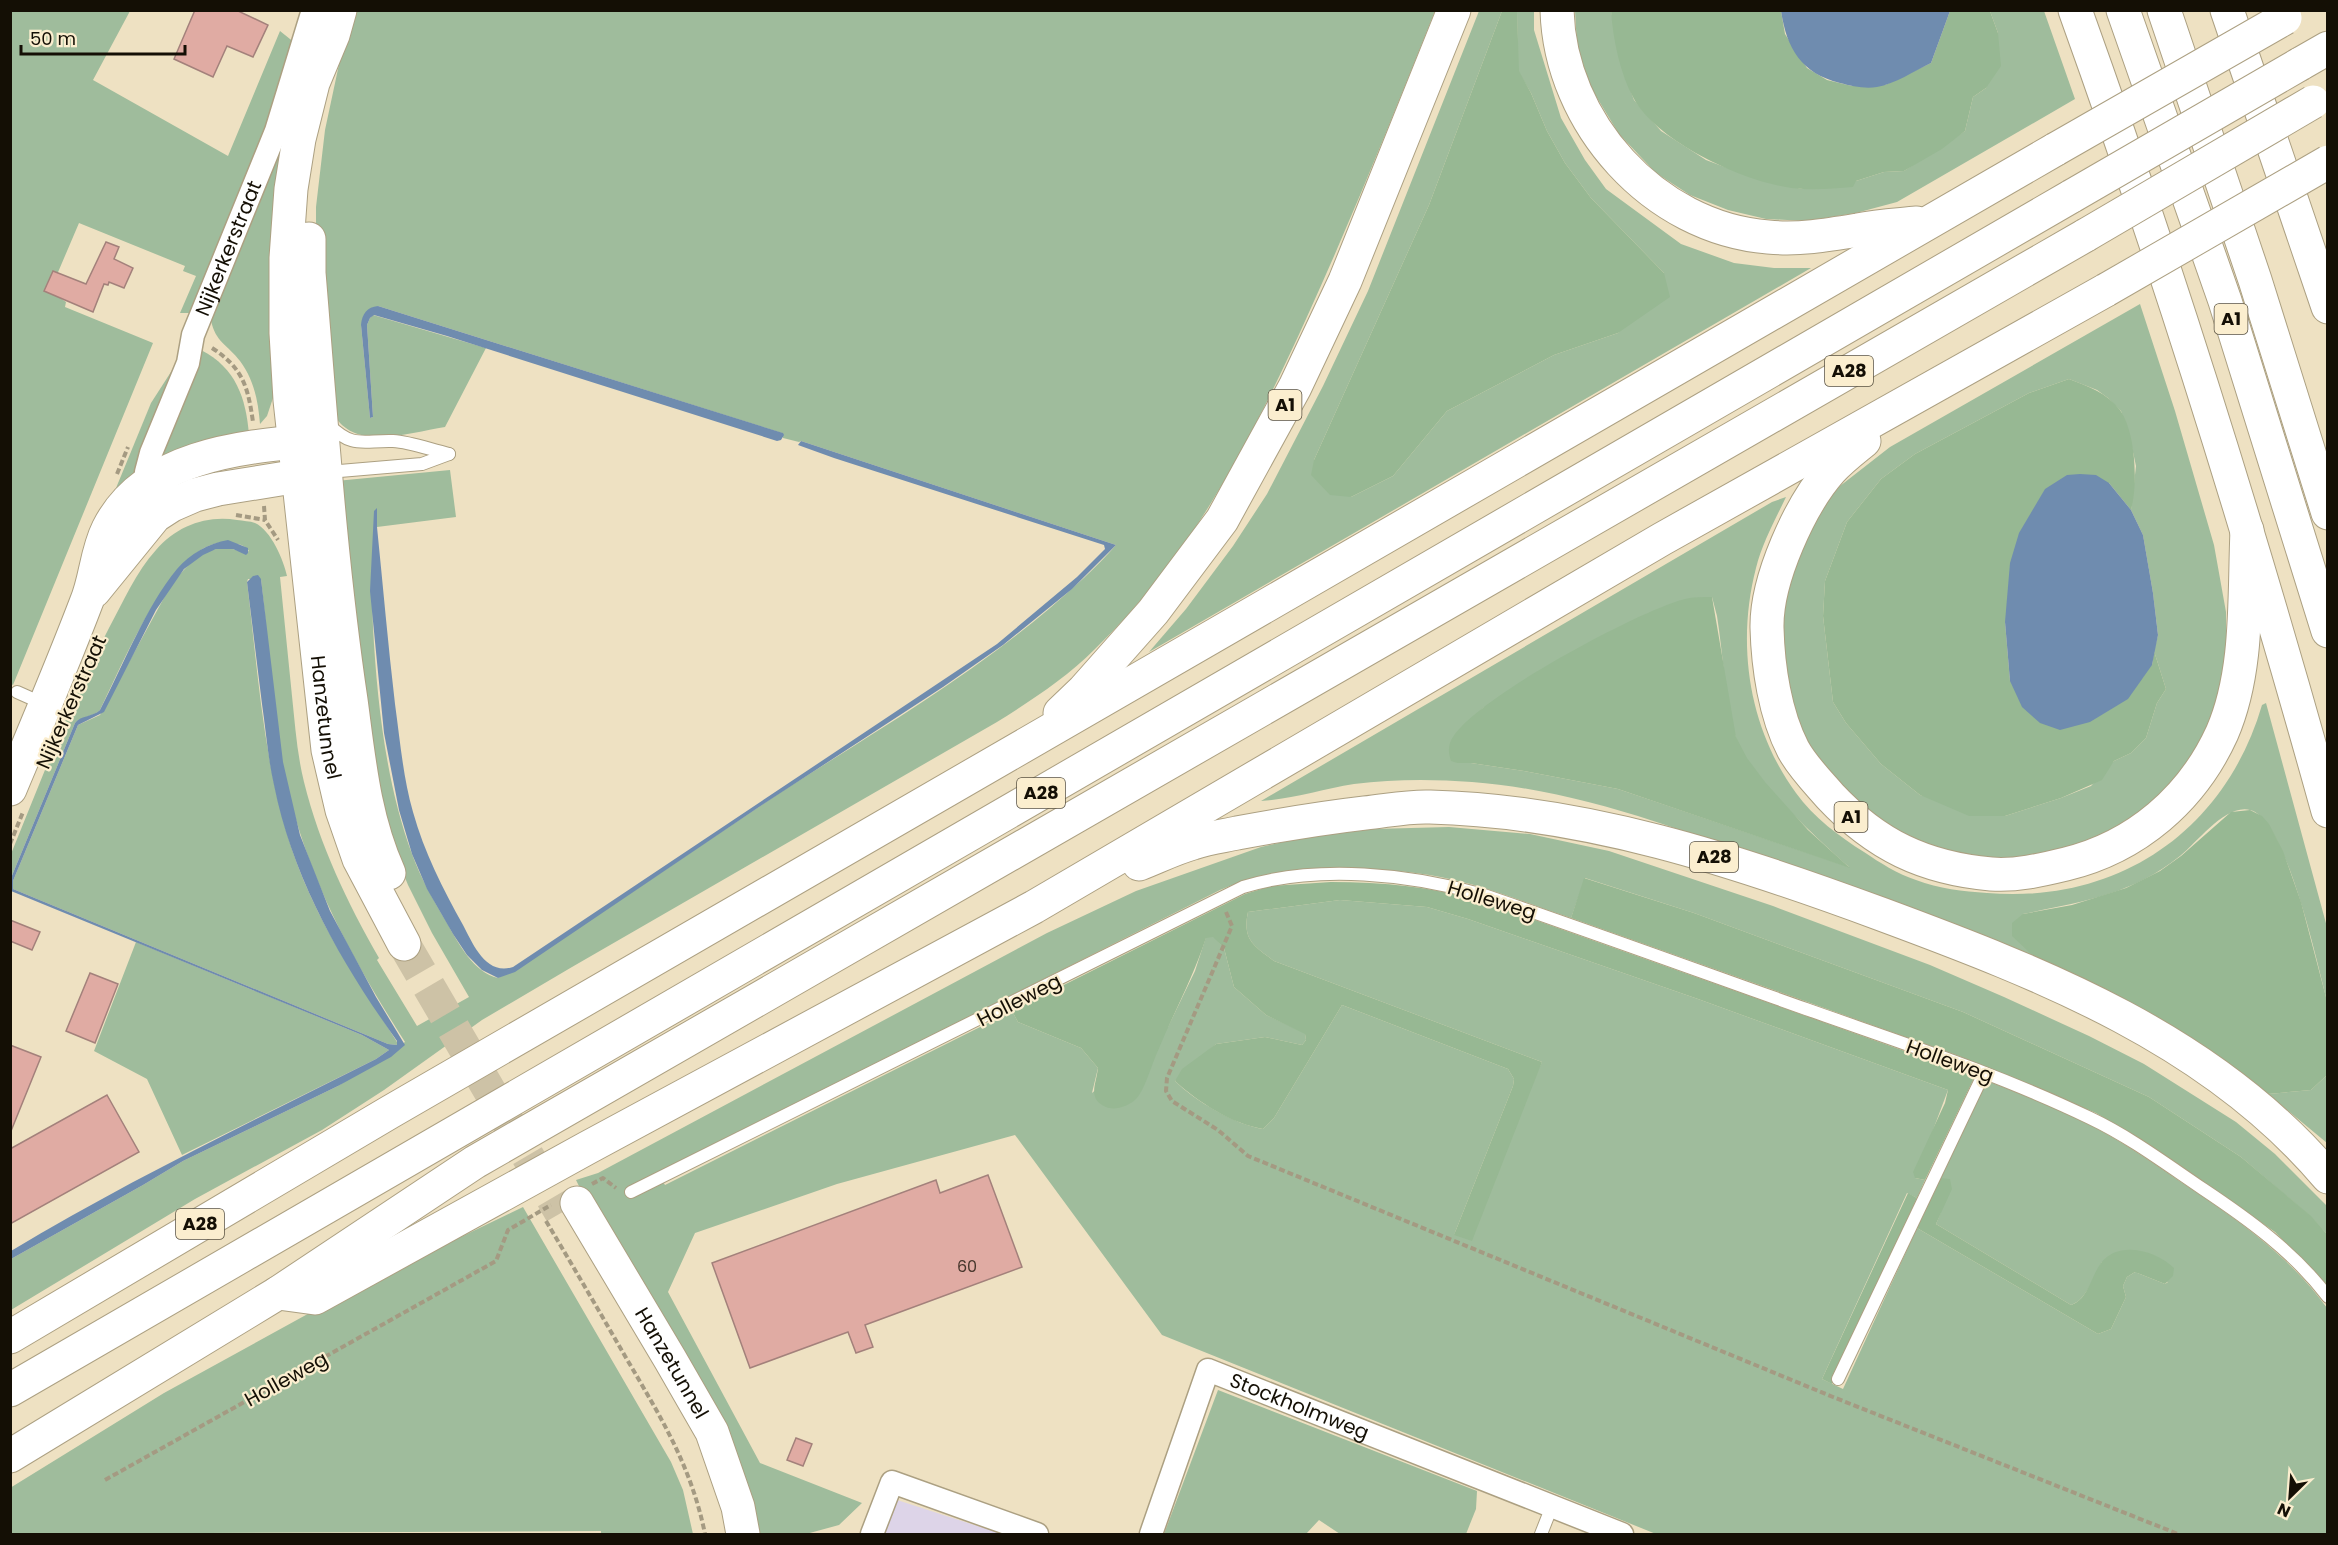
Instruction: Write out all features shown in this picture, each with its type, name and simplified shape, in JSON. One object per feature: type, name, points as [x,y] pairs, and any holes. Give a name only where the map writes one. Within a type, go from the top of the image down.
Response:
[{"type":"main road","name":"A1","points":[[1027,746],[1083,691],[1153,612],[1222,520],[1295,387],[1345,281],[1454,10]]},
{"type":"main road","name":"A28","points":[[1557,10],[1564,60],[1574,92],[1587,118],[1607,147],[1632,175],[1655,194],[1695,217],[1734,231],[1808,239],[1860,229],[1931,221]]},
{"type":"main road","name":"A1","points":[[2075,10],[2172,293],[2247,530],[2328,811]]},
{"type":"main road","name":"A1","points":[[2123,10],[2225,301],[2328,631]]},
{"type":"main road","name":"A1","points":[[2164,10],[2255,280],[2328,513]]},
{"type":"main road","points":[[2227,10],[2328,307]]},
{"type":"main road","name":"A28","points":[[10,1336],[390,1112],[2292,14]]},
{"type":"main road","name":"Nijkerkerstraat","points":[[17,800],[31,698],[88,600],[155,516],[172,505],[195,495],[312,474],[312,432],[286,333],[286,258],[291,189],[299,139],[329,19]]},
{"type":"main road","name":"A28","points":[[10,1390],[2314,56]]},
{"type":"main road","name":"A28","points":[[10,1456],[278,1293],[475,1162],[2320,98]]},
{"type":"main road","name":"A28","points":[[278,1293],[315,1298],[597,1142],[1035,907],[1662,539],[2106,290],[2328,162]]},
{"type":"main road","name":"A1","points":[[1950,378],[1871,435],[1831,470],[1810,500],[1790,536],[1775,577],[1767,626],[1771,671],[1780,714],[1793,749],[1813,777],[1847,813],[1871,834],[1905,852],[1941,866],[1993,874],[2024,873],[2098,854],[2126,842],[2173,807],[2207,760],[2222,732],[2232,700],[2240,668],[2247,530]]},
{"type":"main road","name":"Nijkerkerstraat","points":[[88,600],[101,546],[108,530],[128,500],[146,484],[163,473],[194,461],[312,432]]},
{"type":"main road","name":"Hanzetunnel","points":[[312,474],[338,609],[364,801],[379,852],[412,939]]},
{"type":"main road","name":"A28","points":[[1035,907],[1194,842],[1307,819],[1426,807],[1503,811],[1590,825],[1678,846],[1782,878],[2025,970],[2104,1006],[2180,1049],[2249,1100],[2281,1127],[2328,1177]]},
{"type":"main road","name":"Hanzetunnel","points":[[568,1205],[695,1446],[711,1489],[722,1534]]},
{"type":"main road","name":"Hanzetunnel","points":[[568,1205],[670,1359],[711,1432],[738,1507],[742,1534]]},
{"type":"street","name":"Nijkerkerstraat","points":[[155,516],[146,502],[146,472],[151,453],[188,363],[193,334],[276,131],[329,19]]},
{"type":"street","name":"Stockholmweg","points":[[1151,1534],[1208,1370],[1622,1534]]},
{"type":"street","points":[[873,1534],[892,1482],[1037,1534]]},
{"type":"lane","points":[[312,432],[338,435],[362,444],[394,441],[449,454],[422,464],[312,474]]},
{"type":"lane","name":"Holleweg","points":[[631,1192],[1243,887],[1270,880],[1331,875],[1391,876],[1453,886],[1579,928],[1983,1073],[2092,1119],[2149,1153],[2271,1237],[2328,1297]]},
{"type":"lane","points":[[1838,1379],[1983,1073]]},
{"type":"lane","points":[[1541,1534],[1552,1506]]},
{"type":"path","points":[[193,334],[230,359],[241,375],[249,397],[256,447]]},
{"type":"path","points":[[232,515],[265,520],[261,482]]},
{"type":"path","points":[[10,844],[17,800]]},
{"type":"path","points":[[1219,898],[1232,926],[1167,1078],[1166,1091],[1172,1101],[1218,1130],[1248,1156],[1833,1397],[2178,1534]]},
{"type":"path","points":[[631,1192],[625,1194],[603,1178],[568,1205],[654,1405],[680,1454],[693,1486],[705,1534]]},
{"type":"path","name":"Holleweg","points":[[105,1480],[496,1261],[508,1230],[528,1218]]},
{"type":"shaded area","points":[[891,1498],[1002,1534],[872,1534]]},
{"type":"green space","points":[[11,11],[130,11],[93,80],[228,156],[280,31],[295,43],[280,95],[193,313],[180,313],[196,276],[183,271],[185,266],[79,223],[50,291],[66,302],[65,307],[153,343],[13,685],[11,684]]},
{"type":"green space","points":[[354,11],[1435,11],[1323,281],[1285,365],[1240,452],[1190,535],[1161,575],[1130,613],[1084,660],[1048,688],[997,722],[482,1020],[384,1090],[322,1130],[195,1199],[11,1310],[11,1259],[183,1161],[338,1086],[405,1042],[370,985],[339,927],[301,837],[280,749],[261,579],[248,579],[247,582],[267,742],[283,821],[296,860],[320,916],[397,1045],[388,1044],[13,889],[13,881],[78,725],[100,715],[171,585],[195,560],[209,551],[226,548],[249,551],[243,546],[229,543],[209,546],[189,560],[170,581],[136,637],[100,710],[75,723],[11,878],[11,854],[82,683],[142,568],[173,534],[203,521],[237,520],[253,522],[261,527],[276,546],[287,576],[280,577],[294,717],[304,782],[311,806],[326,851],[356,916],[379,958],[377,960],[417,1026],[469,997],[432,933],[408,885],[395,853],[378,796],[336,481],[450,470],[456,517],[377,527],[377,508],[373,612],[377,684],[389,771],[403,827],[416,863],[462,948],[481,970],[498,978],[572,932],[988,657],[1050,608],[1116,545],[801,441],[783,438],[782,433],[378,306],[361,325],[370,418],[373,417],[367,325],[373,315],[486,348],[445,427],[386,437],[358,434],[346,428],[336,418],[316,242],[316,207],[325,130],[341,55]]},
{"type":"green space","points":[[1479,11],[1502,11],[1429,205],[1314,460],[1351,497],[1393,476],[1447,411],[1554,355],[1618,333],[1664,273],[1591,198],[1565,163],[1547,131],[1531,93],[1518,71],[1517,11],[1534,11],[1534,30],[1561,118],[1585,160],[1606,189],[1681,244],[1734,263],[1774,268],[1811,268],[1149,652],[1186,609],[1233,546],[1267,494],[1323,386],[1368,291]]},
{"type":"green space","points":[[1502,11],[1517,11],[1519,71],[1565,163],[1591,198],[1664,273],[1670,297],[1618,333],[1554,355],[1447,411],[1393,476],[1351,497],[1330,495],[1311,475],[1314,460],[1429,205]]},
{"type":"green space","points":[[1575,11],[1611,11],[1623,70],[1634,100],[1661,131],[1706,160],[1754,178],[1802,189],[1856,181],[1884,172],[1904,171],[1965,131],[1973,97],[1986,88],[1998,33],[1990,11],[2044,11],[2075,99],[1897,202],[1856,213],[1806,221],[1766,219],[1728,210],[1690,195],[1656,173],[1619,134],[1591,88],[1577,45]]},
{"type":"green space","points":[[1611,11],[1781,11],[1785,34],[1807,68],[1827,80],[1852,86],[1885,85],[1931,63],[1950,11],[1990,11],[1998,33],[2001,66],[1986,88],[1973,97],[1965,131],[1942,149],[1904,171],[1884,172],[1856,181],[1853,187],[1809,189],[1782,186],[1734,172],[1709,160],[1685,147],[1646,116],[1634,99],[1621,68],[1615,45]]},
{"type":"green space","points":[[286,125],[275,201],[270,258],[273,398],[267,416],[260,424],[249,375],[240,361],[219,338],[211,320]]},
{"type":"green space","points":[[2140,304],[2175,411],[2214,545],[2226,612],[2226,669],[2218,716],[2195,764],[2133,829],[2011,866],[1936,855],[1864,813],[1800,743],[1776,633],[1804,528],[1840,486],[1890,447]],"holes":[[[2069,379],[2097,390],[2121,411],[2136,466],[2131,510],[2143,535],[2158,635],[2154,651],[2166,689],[2157,703],[2146,738],[2131,753],[2114,761],[2091,786],[2005,816],[1920,795],[1881,764],[1846,723],[1833,702],[1823,616],[1825,581],[1847,522],[1881,479],[1915,454],[2029,393]]]},
{"type":"green space","points":[[201,350],[223,366],[237,385],[248,421],[249,435],[180,457],[157,456]]},
{"type":"green space","points":[[178,361],[132,485],[100,527],[151,403]]},
{"type":"green space","points":[[2069,379],[2103,395],[2115,404],[2125,420],[2132,445],[2135,473],[2131,510],[2109,483],[2005,622],[2010,681],[2152,665],[2154,651],[2166,689],[2157,703],[2146,738],[2131,753],[2114,761],[2102,780],[2061,798],[2005,816],[1969,816],[1920,795],[1881,764],[1846,723],[1833,702],[1823,616],[1825,581],[1847,522],[1881,479],[1915,454],[2029,393]]},
{"type":"green space","points":[[1786,497],[1762,550],[1750,597],[1747,656],[1751,685],[1757,714],[1780,768],[1803,802],[1827,826],[1883,864],[1909,878],[1933,886],[1987,893],[2035,893],[2080,886],[2122,872],[2160,850],[2193,823],[2222,789],[2245,750],[2262,705],[2266,703],[2327,927],[2327,1001],[2299,895],[2288,865],[2276,838],[2263,819],[2250,810],[2241,810],[2222,818],[2180,856],[2143,880],[2085,901],[2023,914],[2044,966],[1712,841],[1593,803],[1553,794],[1472,782],[1413,780],[1354,784],[1261,801],[1772,502]],"holes":[[[1712,597],[1717,616],[1729,706],[1735,735],[1742,751],[1784,805],[1849,867],[1618,789],[1524,771],[1457,763],[1451,741],[1483,708]]]},
{"type":"green space","points":[[1695,597],[1712,597],[1736,737],[1747,758],[1765,782],[1808,830],[1850,868],[1618,789],[1524,771],[1451,761],[1450,743],[1462,726],[1486,705],[1519,683],[1595,639],[1663,606]]},
{"type":"green space","points":[[2250,810],[2262,816],[2269,824],[2283,851],[2301,902],[2327,1001],[2327,1075],[2311,1090],[2268,1094],[2233,1068],[2044,966],[2012,936],[2012,923],[2023,914],[2072,905],[2126,888],[2160,871],[2181,856],[2231,812]]},
{"type":"green space","points":[[1449,827],[1530,834],[1609,851],[1773,906],[1930,965],[2089,1036],[2144,1064],[2236,1122],[2275,1154],[2327,1206],[2327,1234],[2310,1216],[2241,1157],[2149,1097],[1963,1012],[1694,913],[1585,878],[1571,918],[1454,880],[1407,872],[1359,869],[1299,871],[1259,877],[1220,890],[658,1174],[665,1185],[1012,1011],[1018,1022],[1081,1048],[1098,1068],[1092,1093],[1168,1027],[1195,971],[1206,937],[1214,937],[1224,948],[1234,987],[1266,1015],[1305,1033],[1306,1040],[1302,1045],[1265,1037],[1216,1044],[1175,1081],[1205,1104],[1241,1123],[1263,1129],[1274,1118],[1342,1005],[1508,1069],[1514,1079],[1513,1086],[1454,1235],[1542,1062],[1274,961],[1255,946],[1248,936],[1247,929],[1248,912],[1340,900],[1427,907],[1468,919],[1698,999],[1948,1090],[1915,1178],[1925,1180],[1917,1198],[1907,1193],[1822,1379],[1843,1389],[1917,1228],[2098,1334],[2111,1329],[2126,1297],[2123,1286],[2127,1277],[2135,1272],[2102,1262],[2086,1293],[2071,1305],[1936,1224],[1941,1212],[1940,1178],[1987,1081],[2051,1107],[2101,1131],[2140,1154],[2209,1201],[2281,1257],[2298,1273],[2327,1308],[2327,1534],[1656,1534],[1162,1335],[1015,1135],[837,1184],[695,1233],[668,1292],[760,1463],[862,1503],[839,1525],[806,1534],[750,1534],[576,1180],[598,1173],[1047,933],[1136,891],[1261,847],[1335,830]],"holes":[[[2135,1272],[2168,1282],[2165,1284]]]},
{"type":"green space","points":[[1584,878],[1694,913],[1963,1012],[2149,1097],[2241,1157],[2311,1216],[2327,1234],[2327,1286],[2275,1232],[2152,1147],[2096,1113],[1959,1056],[1571,918]]},
{"type":"green space","points":[[1331,882],[1408,886],[1482,901],[1975,1076],[1925,1180],[1915,1178],[1913,1172],[1945,1103],[1948,1090],[1698,999],[1468,919],[1427,907],[1340,900],[1248,912],[1248,936],[1255,946],[1274,961],[1542,1062],[1472,1241],[1454,1235],[1513,1086],[1514,1079],[1508,1069],[1342,1005],[1274,1118],[1263,1129],[1239,1122],[1194,1097],[1175,1081],[1182,1069],[1216,1044],[1265,1037],[1302,1045],[1306,1040],[1305,1034],[1266,1015],[1234,987],[1224,948],[1213,937],[1206,938],[1142,1090],[1133,1102],[1126,1106],[1110,1108],[1096,1100],[1094,1091],[1098,1068],[1081,1048],[1018,1022],[1012,1011],[1245,894],[1271,886]]},
{"type":"green space","points":[[136,942],[362,1035],[389,1050],[376,1059],[182,1155],[147,1079],[94,1051]]},
{"type":"green space","points":[[2327,1075],[2327,1143],[2268,1094],[2311,1090]]},
{"type":"green space","points":[[1940,1178],[1950,1179],[1952,1189],[1936,1224],[2071,1305],[2085,1293],[2101,1263],[2108,1256],[2117,1252],[2137,1250],[2157,1256],[2174,1268],[2173,1276],[2165,1284],[2135,1272],[2127,1277],[2123,1286],[2126,1297],[2111,1329],[2098,1334],[1917,1228]]},
{"type":"green space","points":[[1908,1193],[1917,1198],[1832,1384],[1822,1379]]},
{"type":"green space","points":[[523,1207],[671,1462],[683,1490],[693,1534],[601,1534],[601,1531],[11,1534],[10,1488],[164,1393],[355,1288]]},
{"type":"green space","points":[[1218,1390],[1477,1491],[1476,1509],[1466,1534],[1340,1534],[1319,1520],[1306,1534],[1164,1534]]},
{"type":"water","points":[[1781,10],[1950,11],[1931,63],[1891,83],[1868,88],[1827,79],[1806,66],[1798,58],[1787,37]]},
{"type":"water","points":[[378,306],[784,435],[781,440],[777,441],[374,315],[367,325],[373,417],[370,418],[361,325],[366,312]]},
{"type":"water","points":[[801,441],[1116,545],[1072,589],[1003,645],[943,687],[759,807],[515,972],[498,978],[482,970],[467,955],[427,889],[412,854],[399,810],[384,733],[370,591],[374,511],[377,508],[395,704],[404,772],[413,812],[435,870],[471,941],[488,963],[504,969],[513,967],[997,644],[1077,577],[1105,549],[1104,545],[798,445]]},
{"type":"water","points":[[2067,475],[2096,475],[2109,483],[2131,510],[2143,535],[2158,635],[2152,665],[2128,699],[2090,722],[2060,730],[2040,723],[2022,707],[2010,681],[2005,622],[2010,563],[2019,533],[2045,489]]},
{"type":"water","points":[[228,540],[248,548],[248,553],[246,555],[233,549],[216,549],[203,555],[184,569],[156,610],[104,712],[78,725],[13,881],[13,889],[388,1044],[397,1045],[397,1041],[357,982],[322,920],[282,820],[269,755],[247,582],[253,576],[258,575],[261,579],[283,762],[300,835],[330,911],[376,997],[405,1045],[391,1057],[338,1086],[183,1161],[11,1259],[11,1251],[101,1200],[376,1059],[389,1050],[362,1035],[11,891],[11,878],[75,723],[100,710],[145,618],[177,569],[200,550]]},
{"type":"building","points":[[195,10],[236,10],[268,25],[253,57],[227,46],[213,77],[174,59]]},
{"type":"building","points":[[106,242],[119,247],[114,259],[133,268],[124,288],[109,282],[108,285],[104,284],[93,312],[44,291],[53,271],[86,284]]},
{"type":"building","points":[[10,920],[40,932],[32,950],[10,941]]},
{"type":"building","points":[[90,973],[118,984],[95,1043],[66,1031]]},
{"type":"building","points":[[10,1045],[41,1057],[11,1131],[10,1131]]},
{"type":"building","points":[[107,1095],[139,1152],[10,1224],[10,1149]]},
{"type":"building","points":[[988,1175],[1022,1267],[865,1325],[873,1347],[856,1353],[848,1332],[750,1368],[712,1263],[936,1180],[940,1193]]},
{"type":"building","points":[[796,1438],[812,1444],[803,1466],[787,1460]]},
{"type":"tunnel","points":[[404,944],[561,1213]]}]
